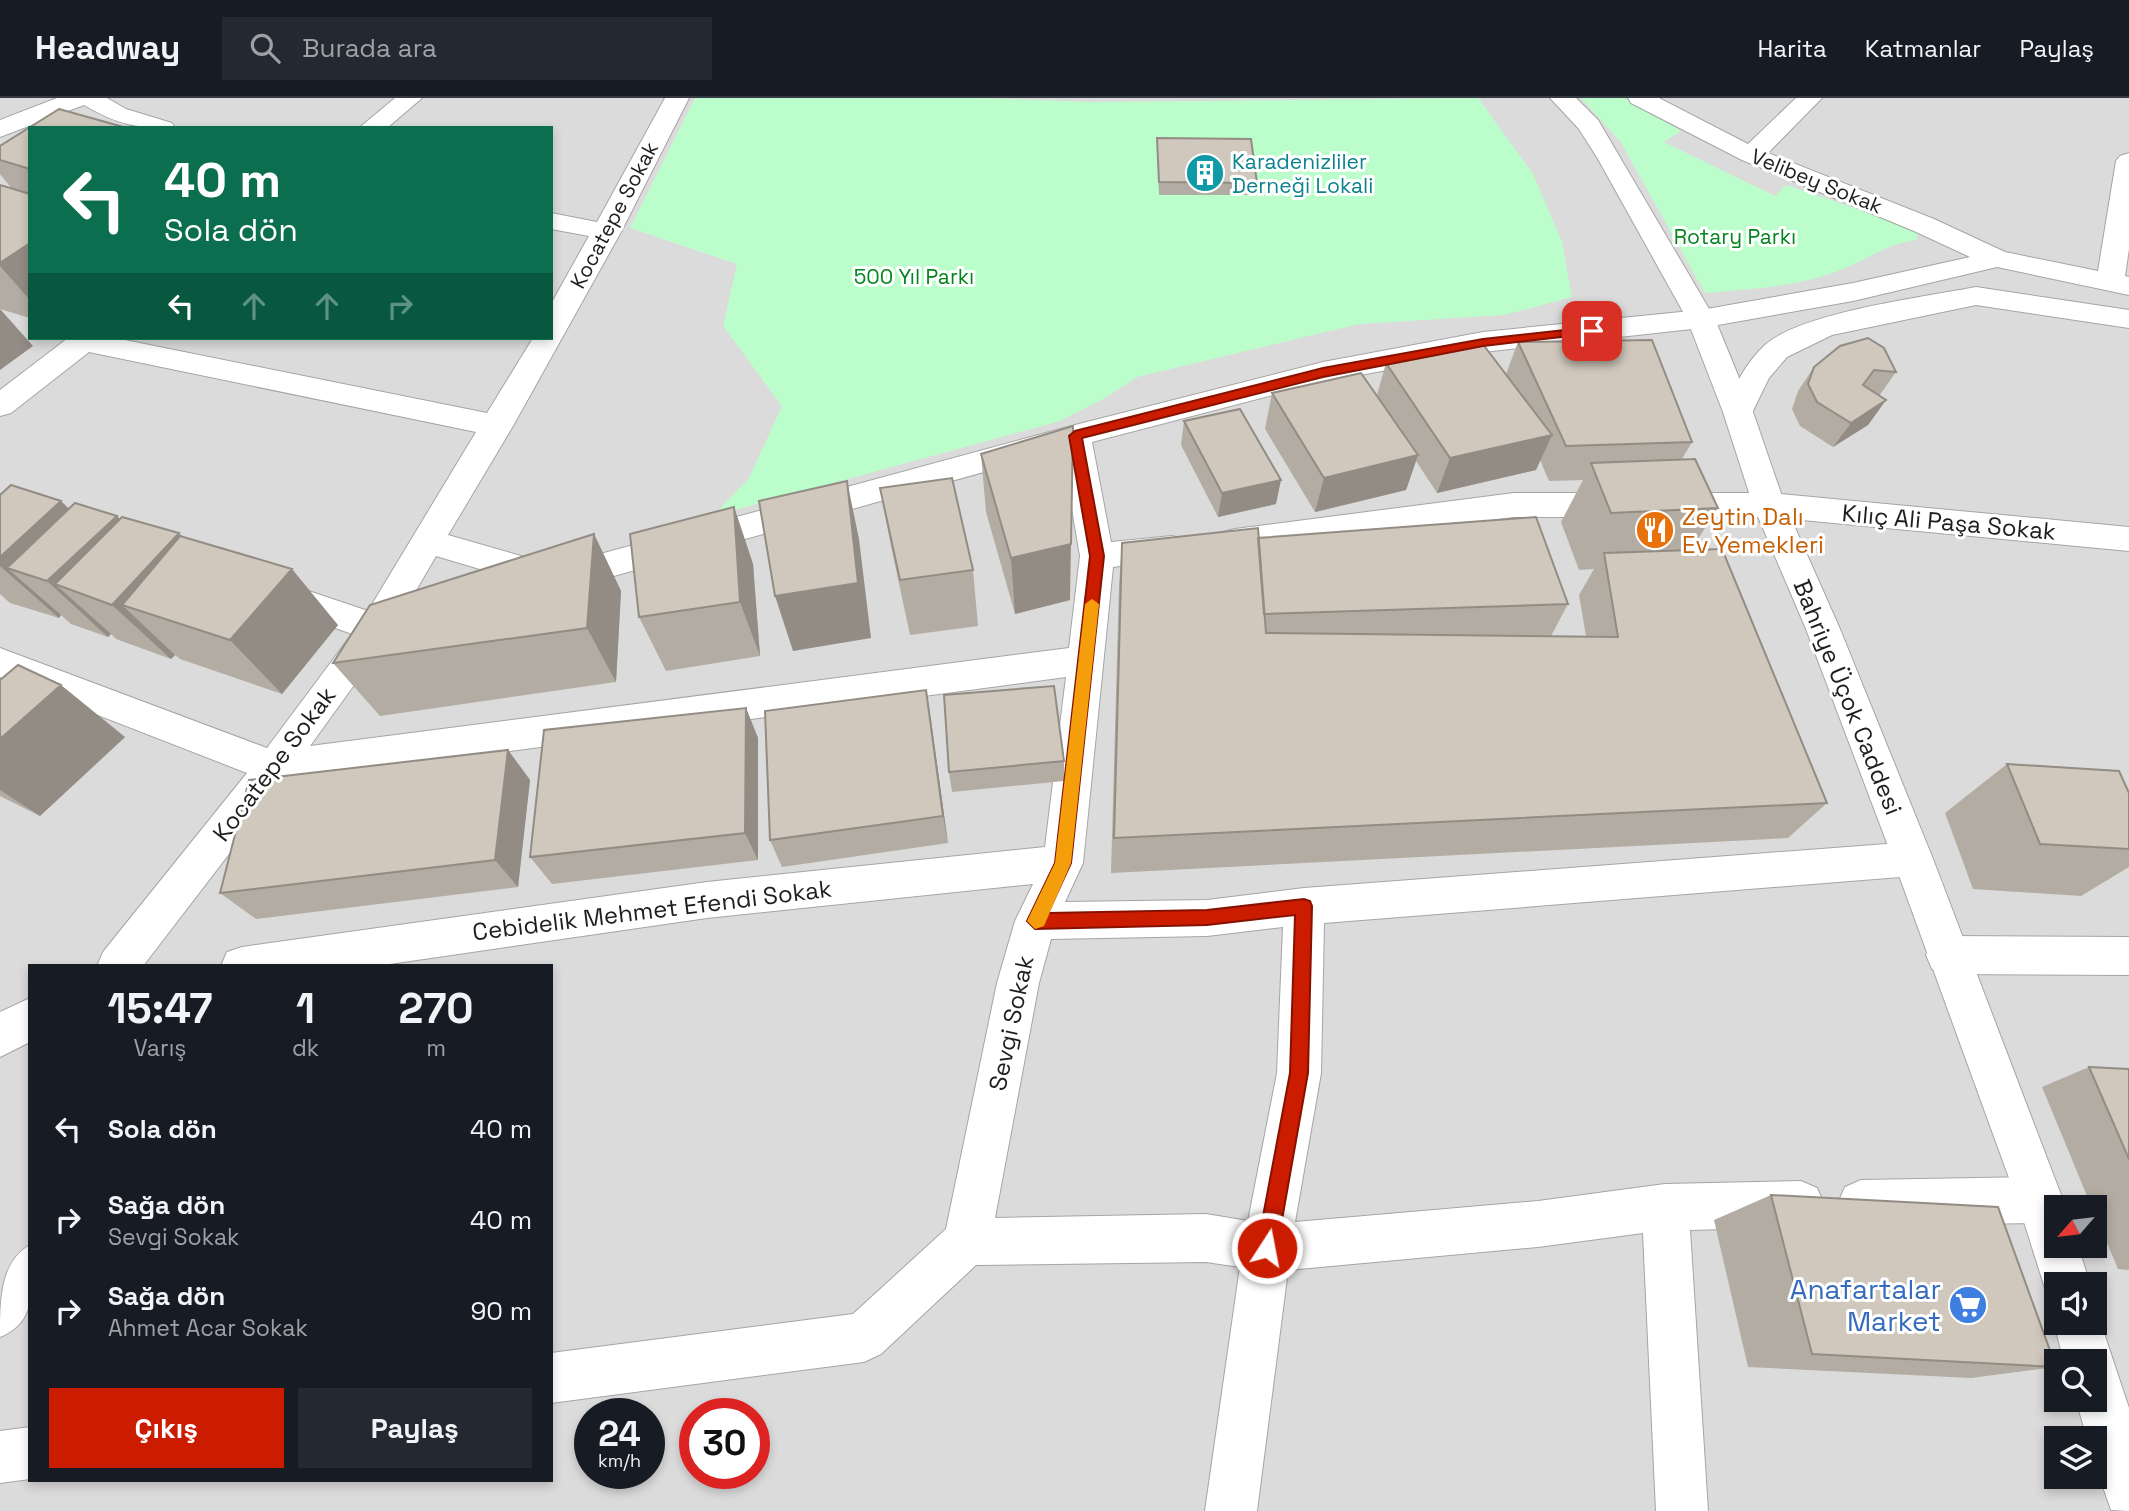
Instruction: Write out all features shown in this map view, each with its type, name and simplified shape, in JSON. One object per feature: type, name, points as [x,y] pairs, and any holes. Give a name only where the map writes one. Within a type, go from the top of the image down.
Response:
[{"type":"street","points":[[0,129],[79,98]]},
{"type":"street","points":[[90,98],[107,121],[147,126]]},
{"type":"street","points":[[107,121],[139,98]]},
{"type":"street","points":[[374,126],[410,98]]},
{"type":"street","name":"Kocatepe Sokak","points":[[553,327],[607,232],[677,98]]},
{"type":"street","name":"Bahriye Üçok Caddesi","points":[[1562,98],[1589,125],[1611,159],[1704,328],[1738,412],[1769,505],[1823,629],[1913,859],[2040,1200],[2062,1272]]},
{"type":"street","name":"Velibey Sokak","points":[[1640,98],[1751,155],[1924,225],[1997,259],[2119,285]]},
{"type":"street","points":[[1751,155],[1810,98]]},
{"type":"street","points":[[2119,285],[2129,161]]},
{"type":"street","points":[[553,221],[607,232]]},
{"type":"street","name":"Velibey Sokak","points":[[1704,328],[1997,259]]},
{"type":"street","points":[[505,593],[1075,436],[1323,372],[1456,347],[1704,328],[1825,327],[2027,283],[2034,278],[2038,267]]},
{"type":"street","points":[[1976,296],[2129,319]]},
{"type":"street","points":[[1738,412],[1756,374],[1777,350],[1825,327]]},
{"type":"street","points":[[0,406],[85,340]]},
{"type":"street","points":[[91,340],[498,426]]},
{"type":"street","name":"Kocatepe Sokak","points":[[120,964],[274,767],[376,628],[498,426],[546,340]]},
{"type":"street","name":"Sevgi Sokak","points":[[967,1242],[1018,983],[1035,921],[1063,863],[1097,556],[1075,436]]},
{"type":"street","points":[[1097,556],[1301,534],[1514,505],[1769,505]]},
{"type":"street","name":"Kılıç Ali Paşa Sokak","points":[[1769,505],[2129,539]]},
{"type":"street","points":[[428,541],[557,579]]},
{"type":"street","points":[[246,582],[376,628],[440,611]]},
{"type":"street","points":[[0,662],[274,767],[1086,660]]},
{"type":"street","points":[[1035,921],[1207,918],[1304,906],[1913,859]]},
{"type":"street","name":"Cebidelik Mehmet Efendi Sokak","points":[[256,964],[707,900],[1063,863]]},
{"type":"street","points":[[1231,1511],[1267,1248],[1299,1073],[1304,906]]},
{"type":"street","points":[[1947,955],[2129,956]]},
{"type":"street","points":[[0,1035],[28,1019]]},
{"type":"street","points":[[553,1378],[864,1337],[967,1242],[1206,1238],[1267,1248],[1538,1224],[1665,1206],[2040,1200]]},
{"type":"street","points":[[1665,1206],[1682,1511]]},
{"type":"street","points":[[0,1313],[28,1272]]},
{"type":"street","points":[[2105,1412],[2129,1492]]},
{"type":"street","points":[[0,1457],[28,1453]]},
{"type":"shaded area","points":[[0,98],[2129,98],[2129,1511],[0,1511]]},
{"type":"green space","name":"500 Yıl Parkı","points":[[695,98],[979,98],[1093,102],[1478,98],[1533,174],[1562,242],[1572,297],[1504,315],[1359,324],[1137,377],[1105,398],[1060,421],[713,516],[749,478],[782,406],[723,326],[737,264],[630,228]]},
{"type":"green space","name":"Rotary Parkı","points":[[1581,98],[1624,98],[1681,131],[1664,142],[1775,196],[1786,185],[1918,229],[1917,240],[1896,245],[1843,269],[1810,280],[1705,293],[1620,141]]},
{"type":"building","points":[[59,109],[120,126],[32,126]]},
{"type":"building","points":[[28,128],[28,168],[0,160],[0,146]]},
{"type":"building","name":"Karadenizliler Derneği Lokali","points":[[1157,138],[1251,139],[1257,183],[1159,182]]},
{"type":"building","points":[[0,185],[28,193],[28,244],[0,263]]},
{"type":"building","points":[[1868,338],[1884,348],[1896,372],[1874,370],[1863,385],[1886,400],[1851,423],[1817,402],[1808,384],[1814,367],[1840,346]]},
{"type":"building","points":[[1652,340],[1692,442],[1566,446],[1518,342]]},
{"type":"building","points":[[1482,343],[1552,435],[1450,458],[1386,363]]},
{"type":"building","points":[[1361,373],[1418,455],[1324,478],[1272,393]]},
{"type":"building","points":[[1240,409],[1281,480],[1222,493],[1184,421]]},
{"type":"building","points":[[1073,426],[1071,544],[1011,558],[981,454]]},
{"type":"building","points":[[1695,459],[1718,508],[1611,513],[1591,463]]},
{"type":"building","points":[[952,478],[973,570],[900,580],[880,488]]},
{"type":"building","points":[[847,481],[858,583],[775,596],[759,501]]},
{"type":"building","points":[[11,485],[61,501],[0,557],[0,495]]},
{"type":"building","points":[[75,503],[117,516],[47,581],[7,568]]},
{"type":"building","points":[[734,507],[740,602],[639,617],[630,534]]},
{"type":"building","points":[[122,517],[179,533],[112,605],[55,584]]},
{"type":"building","points":[[1536,517],[1568,604],[1264,614],[1258,538]]},
{"type":"building","points":[[1258,528],[1266,633],[1618,637],[1604,553],[1722,549],[1827,803],[1114,838],[1122,543]]},
{"type":"building","points":[[594,534],[587,628],[333,663],[370,605]]},
{"type":"building","points":[[180,536],[292,569],[230,640],[122,605]]},
{"type":"building","points":[[18,665],[61,685],[0,739],[0,680]]},
{"type":"building","points":[[1054,686],[1064,761],[949,772],[944,695]]},
{"type":"building","points":[[926,690],[943,816],[770,840],[765,711]]},
{"type":"building","points":[[746,708],[745,833],[530,857],[544,730]]},
{"type":"building","points":[[508,750],[495,860],[220,893],[249,780]]},
{"type":"building","points":[[2007,764],[2119,771],[2129,793],[2129,849],[2040,844]]},
{"type":"building","points":[[2089,1067],[2129,1069],[2129,1159]]},
{"type":"building","points":[[1771,1195],[1998,1207],[2049,1349],[2044,1349],[2044,1366],[1812,1354]]},
{"type":"slow traffic","points":[[1038,921],[1035,921],[1063,863],[1092,604]]},
{"type":"place","name":"Karadenizliler Derneği Lokali","points":[[1205,173]]},
{"type":"place","name":"Zeytin Dalı Ev Yemekleri","points":[[1655,530]]},
{"type":"place","name":"Anafartalar Market","points":[[1968,1305]]},
{"type":"route","points":[[1267,1248],[1299,1073],[1304,906],[1207,918],[1035,921],[1063,863],[1097,556],[1075,436],[1323,372],[1483,342],[1592,331]]}]
